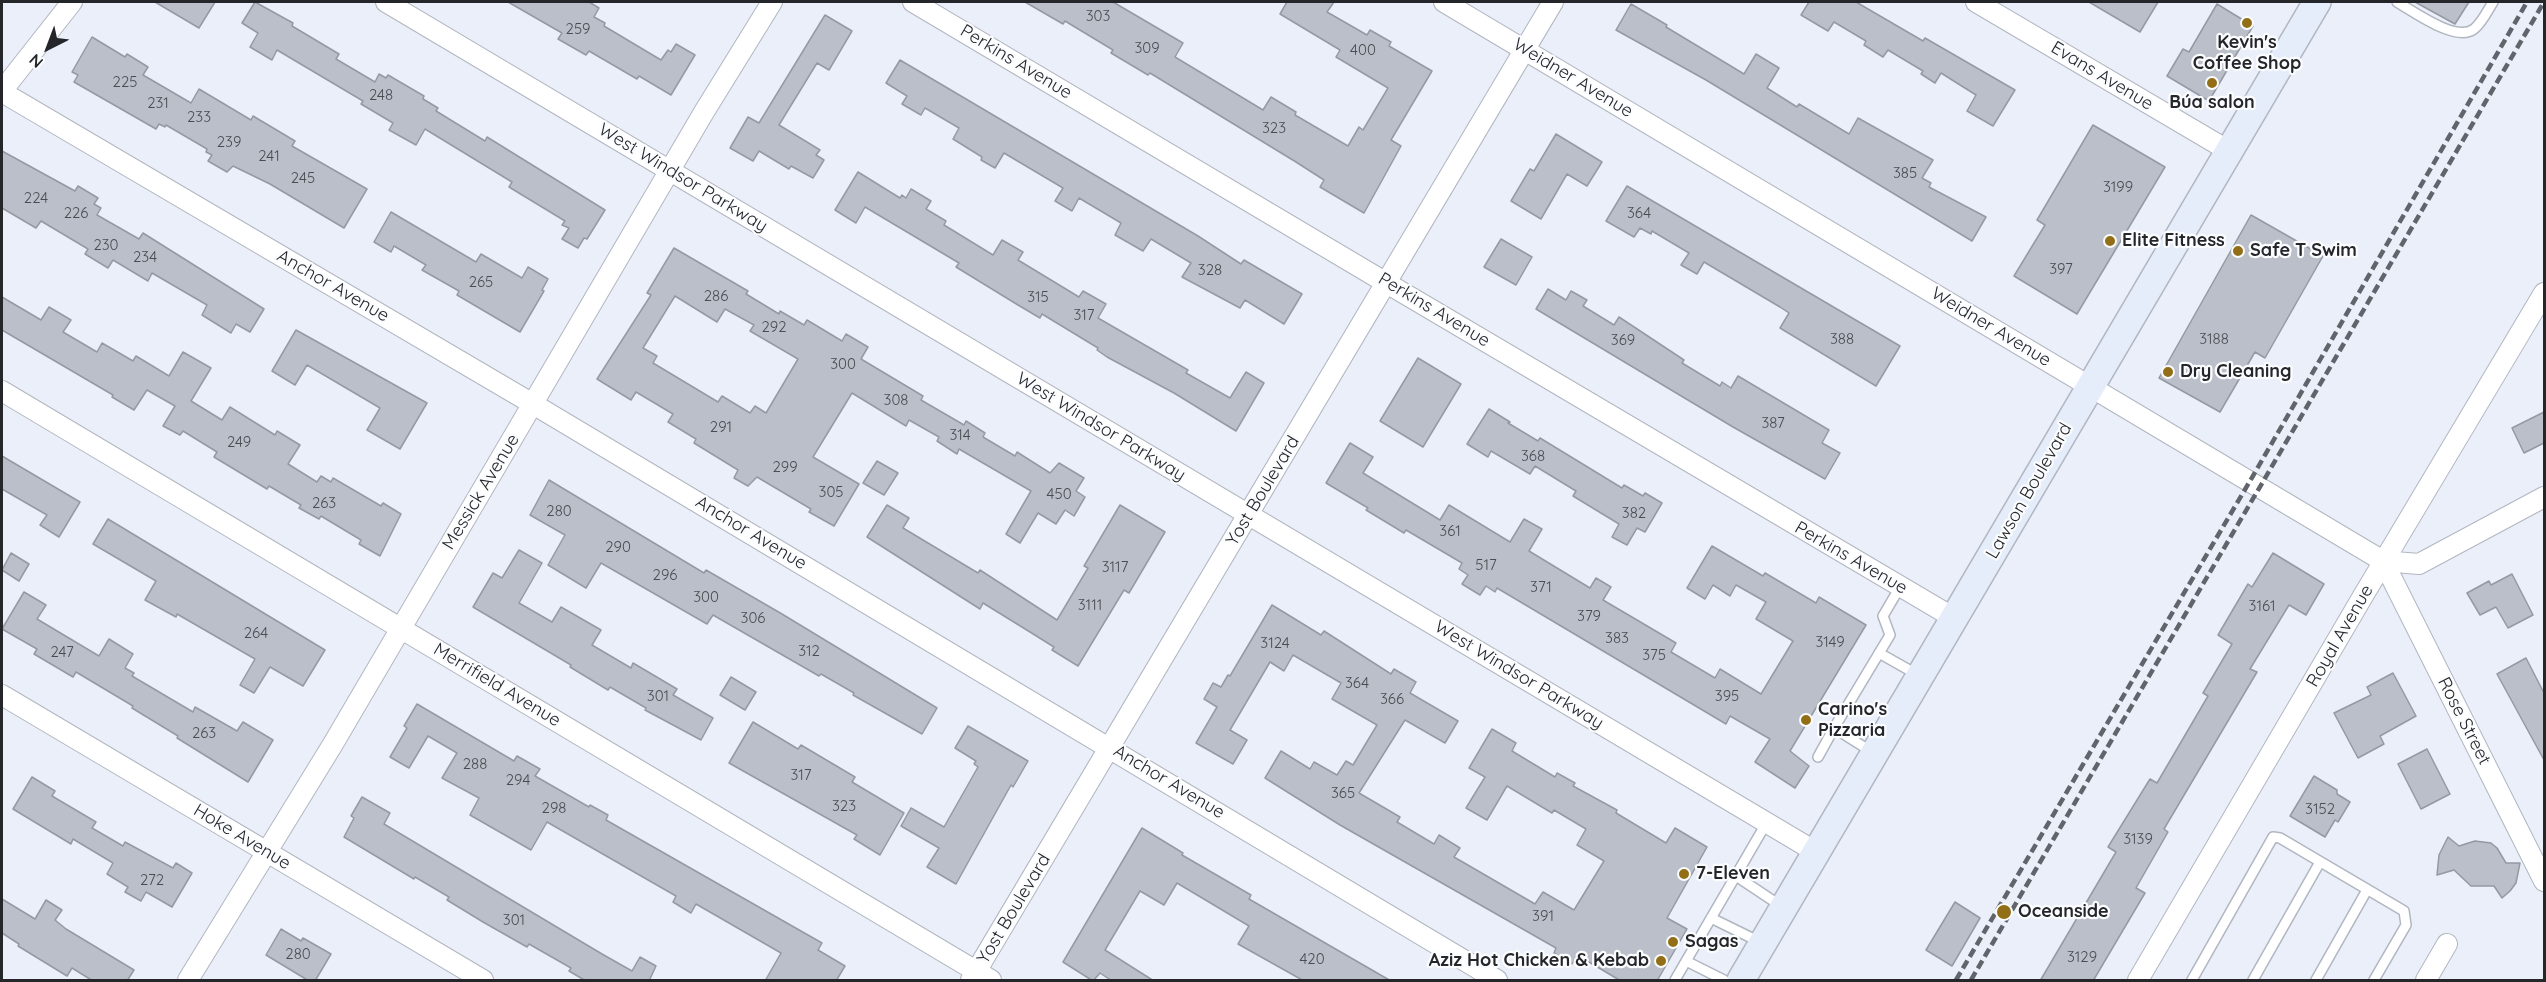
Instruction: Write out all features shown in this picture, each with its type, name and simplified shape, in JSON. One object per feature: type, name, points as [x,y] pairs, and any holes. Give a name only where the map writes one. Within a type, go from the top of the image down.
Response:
[{"type":"main road","name":"Lawson Boulevard","points":[[1741,981],[2317,2]]},
{"type":"street","points":[[2,91],[72,2]]},
{"type":"street","name":"West Windsor Parkway","points":[[386,2],[1816,852]]},
{"type":"street","name":"Messick Avenue","points":[[188,981],[333,744],[704,112],[772,2]]},
{"type":"street","name":"Perkins Avenue","points":[[913,2],[1386,281],[1734,490],[1954,618]]},
{"type":"street","name":"Weidner Avenue","points":[[1444,2],[2383,561],[2419,564],[2544,497]]},
{"type":"street","name":"Yost Boulevard","points":[[980,978],[1110,747],[1553,2]]},
{"type":"street","name":"Evans Avenue","points":[[1976,2],[2229,151]]},
{"type":"street","name":"Anchor Avenue","points":[[2,91],[1110,747],[1497,981]]},
{"type":"street","name":"Royal Avenue","points":[[2138,981],[2383,561],[2544,293]]},
{"type":"street","name":"Merrifield Avenue","points":[[2,391],[980,978]]},
{"type":"street","name":"Rose Street","points":[[2383,561],[2544,881]]},
{"type":"street","name":"Hoke Avenue","points":[[2,695],[483,981]]},
{"type":"street","points":[[2426,981],[2447,944]]},
{"type":"lane","points":[[2397,2],[2441,28],[2465,33],[2475,29],[2493,2]]},
{"type":"lane","points":[[1818,757],[1890,634],[1883,616],[1900,587]]},
{"type":"lane","points":[[1879,653],[1920,677]]},
{"type":"lane","points":[[1834,728],[1874,753]]},
{"type":"lane","points":[[1675,981],[1767,822]]},
{"type":"lane","points":[[2192,981],[2272,837],[2280,838],[2404,911],[2406,925],[2374,981]]},
{"type":"lane","points":[[2253,981],[2320,862]]},
{"type":"lane","points":[[1736,876],[1784,908]]},
{"type":"lane","points":[[2316,981],[2367,890]]},
{"type":"lane","points":[[1712,918],[1763,944]]},
{"type":"lane","points":[[1686,961],[1724,981]]},
{"type":"building","points":[[155,2],[215,2],[199,28]]},
{"type":"building","points":[[255,2],[293,23],[292,26],[339,54],[336,59],[375,82],[379,74],[386,78],[388,75],[424,96],[423,99],[438,108],[436,111],[485,141],[487,137],[605,210],[587,239],[584,238],[578,248],[562,239],[569,228],[562,225],[565,221],[509,187],[512,182],[425,129],[416,145],[389,130],[393,123],[361,104],[363,101],[277,50],[272,60],[250,47],[258,33],[242,23]]},
{"type":"building","points":[[508,2],[589,2],[599,8],[594,17],[605,23],[604,26],[661,60],[668,50],[671,52],[676,44],[695,55],[671,95],[639,76],[637,79],[589,51],[586,55],[558,39],[562,33]]},
{"type":"building","points":[[1025,2],[1113,2],[1183,43],[1175,57],[1263,110],[1271,97],[1296,112],[1295,115],[1348,146],[1359,127],[1363,130],[1388,88],[1336,57],[1340,50],[1280,14],[1287,2],[1334,2],[1327,12],[1367,35],[1370,30],[1391,42],[1389,46],[1432,71],[1391,140],[1401,146],[1364,213],[1320,187],[1324,180],[1296,162],[1150,73],[1148,75],[1111,53],[1113,50],[1065,21],[1063,24]]},
{"type":"building","points":[[1809,2],[1856,2],[1923,41],[1925,38],[2015,90],[1993,126],[1967,111],[1976,95],[1941,73],[1935,83],[1921,74],[1923,71],[1888,50],[1883,57],[1864,45],[1866,41],[1834,22],[1828,31],[1801,15]]},
{"type":"building","points":[[2089,2],[2158,2],[2140,32]]},
{"type":"building","points":[[2415,2],[2469,2],[2455,24]]},
{"type":"building","points":[[1631,4],[1744,74],[1756,54],[1779,68],[1767,88],[1797,107],[1799,104],[1849,134],[1858,118],[1933,160],[1922,178],[1931,183],[1929,187],[1986,217],[1972,241],[1706,80],[1616,30]]},
{"type":"building","points":[[2217,4],[2253,26],[2209,101],[2167,76],[2183,49],[2189,52]]},
{"type":"building","points":[[825,15],[852,31],[829,70],[817,63],[779,125],[820,150],[816,155],[824,160],[813,178],[791,166],[789,169],[759,151],[753,161],[730,148],[748,117],[759,123]]},
{"type":"building","points":[[92,37],[125,57],[127,54],[148,67],[143,75],[191,103],[199,89],[251,120],[253,116],[295,141],[292,146],[367,189],[344,228],[270,184],[233,166],[227,172],[208,161],[212,155],[206,152],[207,149],[166,125],[165,127],[159,124],[156,129],[74,82],[78,75],[72,72]]},
{"type":"building","points":[[900,60],[1198,236],[1241,264],[1244,260],[1302,294],[1284,324],[1245,300],[1240,308],[1182,277],[1191,263],[1151,239],[1143,251],[1115,235],[1121,223],[1079,198],[1072,211],[1055,201],[1063,188],[1004,153],[995,168],[981,160],[982,157],[953,139],[959,128],[925,108],[921,115],[902,104],[907,96],[886,83]]},
{"type":"building","points":[[2093,125],[2165,167],[2077,314],[2014,276],[2045,225],[2037,220]]},
{"type":"building","points":[[1556,134],[1602,162],[1587,186],[1567,174],[1541,219],[1511,201],[1530,169],[1534,171]]},
{"type":"building","points":[[2,151],[75,191],[78,186],[98,198],[94,204],[101,208],[97,215],[139,239],[143,233],[264,309],[250,332],[236,324],[231,333],[202,315],[207,305],[152,273],[148,281],[113,260],[108,268],[85,254],[88,249],[41,221],[36,228],[2,208]]},
{"type":"building","points":[[858,172],[900,198],[902,195],[906,198],[911,189],[931,201],[926,209],[946,221],[944,225],[993,255],[1002,240],[1023,252],[1018,260],[1079,297],[1083,291],[1106,304],[1098,318],[1188,370],[1186,373],[1230,398],[1246,372],[1264,383],[1236,431],[1174,393],[1107,357],[1097,350],[1098,348],[1042,314],[1040,318],[1018,305],[956,267],[959,263],[865,207],[856,223],[835,210]]},
{"type":"building","points":[[1627,186],[1900,346],[1876,386],[1780,328],[1789,313],[1780,307],[1704,262],[1697,274],[1681,265],[1689,253],[1652,231],[1651,234],[1640,228],[1634,237],[1606,221]]},
{"type":"building","points":[[391,212],[476,262],[481,254],[522,278],[528,267],[548,279],[542,290],[544,291],[520,332],[457,295],[459,291],[422,270],[426,265],[394,246],[391,252],[374,242]]},
{"type":"building","points":[[2251,215],[2323,256],[2265,358],[2255,352],[2220,412],[2159,378]]},
{"type":"building","points":[[1501,239],[1532,257],[1516,285],[1484,267]]},
{"type":"building","points":[[674,248],[748,291],[746,294],[779,314],[780,311],[804,325],[807,320],[842,341],[846,334],[868,347],[861,359],[923,396],[921,400],[964,425],[966,421],[985,433],[983,437],[1015,456],[1017,452],[1050,473],[1059,463],[1084,478],[1076,491],[1085,497],[1074,516],[1065,510],[1056,524],[1038,513],[1020,543],[1006,534],[1031,491],[959,449],[957,454],[937,441],[939,437],[909,420],[906,426],[852,393],[813,457],[859,484],[834,526],[809,512],[811,509],[757,477],[748,486],[734,478],[738,470],[694,443],[696,439],[668,422],[673,414],[636,392],[631,400],[597,379],[651,295],[647,293]],"holes":[[[675,296],[717,322],[725,309],[754,325],[750,331],[798,359],[766,413],[755,406],[750,413],[722,396],[718,402],[653,363],[657,356],[643,348]]]},
{"type":"building","points":[[1548,289],[1566,300],[1571,291],[1587,300],[1583,306],[1614,325],[1619,317],[1684,360],[1682,363],[1720,386],[1722,382],[1731,388],[1738,376],[1829,430],[1822,443],[1840,453],[1825,479],[1733,427],[1536,309]]},
{"type":"building","points":[[2,297],[41,320],[49,307],[71,320],[63,332],[97,352],[102,343],[133,361],[136,356],[169,376],[183,352],[211,368],[191,401],[222,420],[230,407],[275,435],[277,431],[300,445],[288,464],[317,482],[321,476],[331,482],[333,478],[381,506],[383,503],[401,514],[380,556],[359,544],[361,540],[321,516],[319,519],[299,508],[301,505],[269,486],[267,489],[214,457],[217,452],[183,431],[180,435],[163,426],[175,406],[147,390],[134,410],[112,397],[113,395],[2,330]]},
{"type":"building","points":[[296,330],[427,403],[400,449],[367,430],[380,408],[307,365],[295,385],[272,371]]},
{"type":"building","points":[[1418,358],[1461,384],[1423,447],[1380,421]]},
{"type":"building","points":[[1489,409],[1538,441],[1540,438],[1622,488],[1624,485],[1643,496],[1645,493],[1662,503],[1645,532],[1637,528],[1627,545],[1612,537],[1619,524],[1573,496],[1576,491],[1535,466],[1530,474],[1491,451],[1488,457],[1467,444]]},
{"type":"building","points":[[2544,412],[2544,443],[2524,453],[2512,428]]},
{"type":"building","points":[[1350,443],[1373,457],[1363,473],[1440,520],[1449,505],[1510,542],[1524,519],[1542,529],[1529,551],[1590,588],[1596,578],[1611,587],[1603,600],[1676,643],[1671,652],[1715,678],[1720,669],[1761,694],[1793,641],[1756,619],[1766,602],[1736,585],[1730,596],[1713,585],[1705,599],[1687,588],[1712,546],[1816,603],[1819,597],[1866,625],[1790,751],[1809,766],[1795,788],[1755,762],[1770,739],[1730,716],[1726,724],[1497,588],[1495,592],[1486,586],[1480,595],[1462,584],[1468,575],[1459,569],[1462,563],[1406,530],[1404,533],[1326,483]]},
{"type":"building","points":[[2,456],[80,502],[59,537],[40,525],[47,515],[2,489]]},
{"type":"building","points":[[877,461],[898,473],[884,495],[863,483]]},
{"type":"building","points":[[549,480],[704,573],[706,570],[782,614],[937,708],[922,734],[821,674],[819,676],[713,615],[707,624],[601,563],[586,588],[548,565],[565,535],[530,515]]},
{"type":"building","points":[[887,505],[909,518],[903,528],[978,573],[980,570],[1057,620],[1088,568],[1084,566],[1120,505],[1165,532],[1129,593],[1124,590],[1078,666],[1052,650],[1054,647],[983,603],[980,609],[867,537]]},
{"type":"building","points":[[108,519],[325,650],[303,686],[270,667],[254,693],[240,685],[255,659],[177,614],[176,617],[145,600],[156,581],[93,544]]},
{"type":"building","points":[[519,550],[542,563],[519,603],[552,622],[561,607],[601,630],[592,645],[631,668],[633,663],[677,689],[673,695],[713,718],[701,740],[645,710],[646,708],[610,687],[608,690],[570,667],[571,665],[473,607],[493,573],[502,578]]},
{"type":"building","points":[[11,553],[29,564],[19,581],[2,570]]},
{"type":"building","points":[[2273,553],[2324,584],[2306,615],[2289,605],[2250,669],[2257,672],[2164,829],[2168,832],[2136,888],[2145,893],[2093,981],[2040,981],[2116,852],[2108,847],[2150,779],[2157,783],[2208,696],[2203,693],[2232,644],[2218,635],[2248,584],[2252,587]]},
{"type":"building","points":[[2512,574],[2533,615],[2508,628],[2496,607],[2480,615],[2467,593],[2489,581],[2491,585]]},
{"type":"building","points":[[24,592],[46,605],[37,619],[99,656],[109,639],[133,654],[125,668],[134,673],[132,676],[193,712],[195,707],[237,731],[243,722],[273,740],[248,782],[177,738],[178,736],[132,708],[133,706],[76,672],[73,677],[34,654],[37,649],[2,629]]},
{"type":"building","points":[[1272,605],[1321,635],[1324,631],[1391,674],[1394,669],[1416,682],[1410,693],[1458,721],[1445,743],[1405,720],[1359,793],[1400,817],[1397,822],[1434,844],[1439,835],[1460,848],[1454,857],[1535,904],[1543,892],[1574,910],[1604,861],[1577,845],[1586,829],[1554,810],[1552,813],[1507,786],[1487,820],[1466,808],[1485,777],[1469,768],[1492,729],[1516,743],[1512,751],[1555,777],[1557,773],[1575,783],[1573,786],[1617,810],[1616,813],[1666,843],[1675,828],[1707,847],[1667,918],[1687,929],[1657,981],[1621,981],[1577,955],[1572,964],[1554,953],[1556,948],[1340,825],[1265,778],[1281,751],[1310,769],[1314,762],[1337,775],[1346,761],[1353,765],[1377,725],[1332,699],[1341,683],[1293,655],[1284,671],[1270,662],[1230,730],[1247,740],[1233,764],[1196,743],[1217,707],[1204,699],[1213,683],[1221,687],[1228,675],[1230,676]]},
{"type":"building","points":[[2526,658],[2544,693],[2544,760],[2497,674]]},
{"type":"building","points":[[2393,673],[2416,716],[2380,736],[2384,744],[2358,758],[2334,713],[2371,695],[2367,687]]},
{"type":"building","points":[[731,677],[756,692],[745,710],[720,695]]},
{"type":"building","points":[[417,704],[514,761],[517,756],[540,769],[535,776],[589,807],[590,805],[608,815],[606,820],[822,943],[818,950],[845,966],[836,981],[765,981],[781,953],[696,904],[691,913],[673,902],[676,896],[547,822],[531,850],[470,815],[479,798],[442,778],[457,753],[428,736],[409,768],[390,757],[407,728],[404,726]]},
{"type":"building","points":[[753,722],[798,749],[801,745],[855,777],[852,782],[904,813],[880,855],[854,839],[857,835],[729,763]]},
{"type":"building","points":[[968,726],[1028,761],[1013,787],[1011,785],[956,884],[927,867],[939,848],[901,826],[911,808],[944,827],[978,767],[974,764],[976,761],[955,748]]},
{"type":"building","points":[[2427,749],[2450,794],[2421,809],[2398,764]]},
{"type":"building","points":[[2314,776],[2337,790],[2337,794],[2350,802],[2338,822],[2335,820],[2325,837],[2290,816]]},
{"type":"building","points":[[32,777],[55,791],[52,796],[96,822],[92,828],[123,846],[125,842],[173,868],[176,863],[192,873],[172,907],[146,892],[141,901],[125,892],[128,887],[107,874],[113,863],[73,839],[71,844],[13,809]]},
{"type":"building","points":[[362,797],[390,813],[384,824],[602,954],[632,971],[640,957],[656,966],[649,981],[586,981],[569,971],[571,968],[529,944],[527,947],[483,922],[447,900],[449,897],[344,837],[354,818],[351,816]]},
{"type":"building","points":[[1142,828],[1183,853],[1182,855],[1251,895],[1249,899],[1391,981],[1304,981],[1238,944],[1249,926],[1177,883],[1164,905],[1140,891],[1105,950],[1154,981],[1112,981],[1100,973],[1093,981],[1063,962]]},
{"type":"building","points":[[2448,837],[2459,846],[2475,841],[2491,843],[2506,863],[2520,863],[2516,883],[2510,891],[2502,898],[2494,886],[2471,886],[2454,870],[2437,875],[2439,855]]},
{"type":"building","points":[[2,899],[35,919],[46,900],[62,910],[55,920],[66,929],[134,970],[127,981],[93,981],[72,968],[67,976],[18,946],[19,944],[2,933]]},
{"type":"building","points":[[1955,902],[1980,918],[1952,966],[1926,950]]},
{"type":"building","points":[[281,929],[331,954],[315,981],[309,981],[266,955]]},
{"type":"railway","points":[[1956,980],[2250,481],[2527,2]]},
{"type":"railway","points":[[1971,980],[2544,2]]},
{"type":"place","name":"Kevin's Coffee Shop","points":[[2247,23]]},
{"type":"place","name":"Búa salon","points":[[2212,83]]},
{"type":"place","name":"Elite Fitness","points":[[2110,241]]},
{"type":"place","name":"Safe T Swim","points":[[2238,251]]},
{"type":"place","name":"Dry Cleaning","points":[[2168,372]]},
{"type":"place","name":"Carino's Pizzaria","points":[[1806,720]]},
{"type":"place","name":"7-Eleven","points":[[1684,874]]},
{"type":"place","name":"Oceanside","points":[[2004,912]]},
{"type":"place","name":"Sagas","points":[[1673,942]]},
{"type":"place","name":"Aziz Hot Chicken & Kebab","points":[[1661,961]]}]
